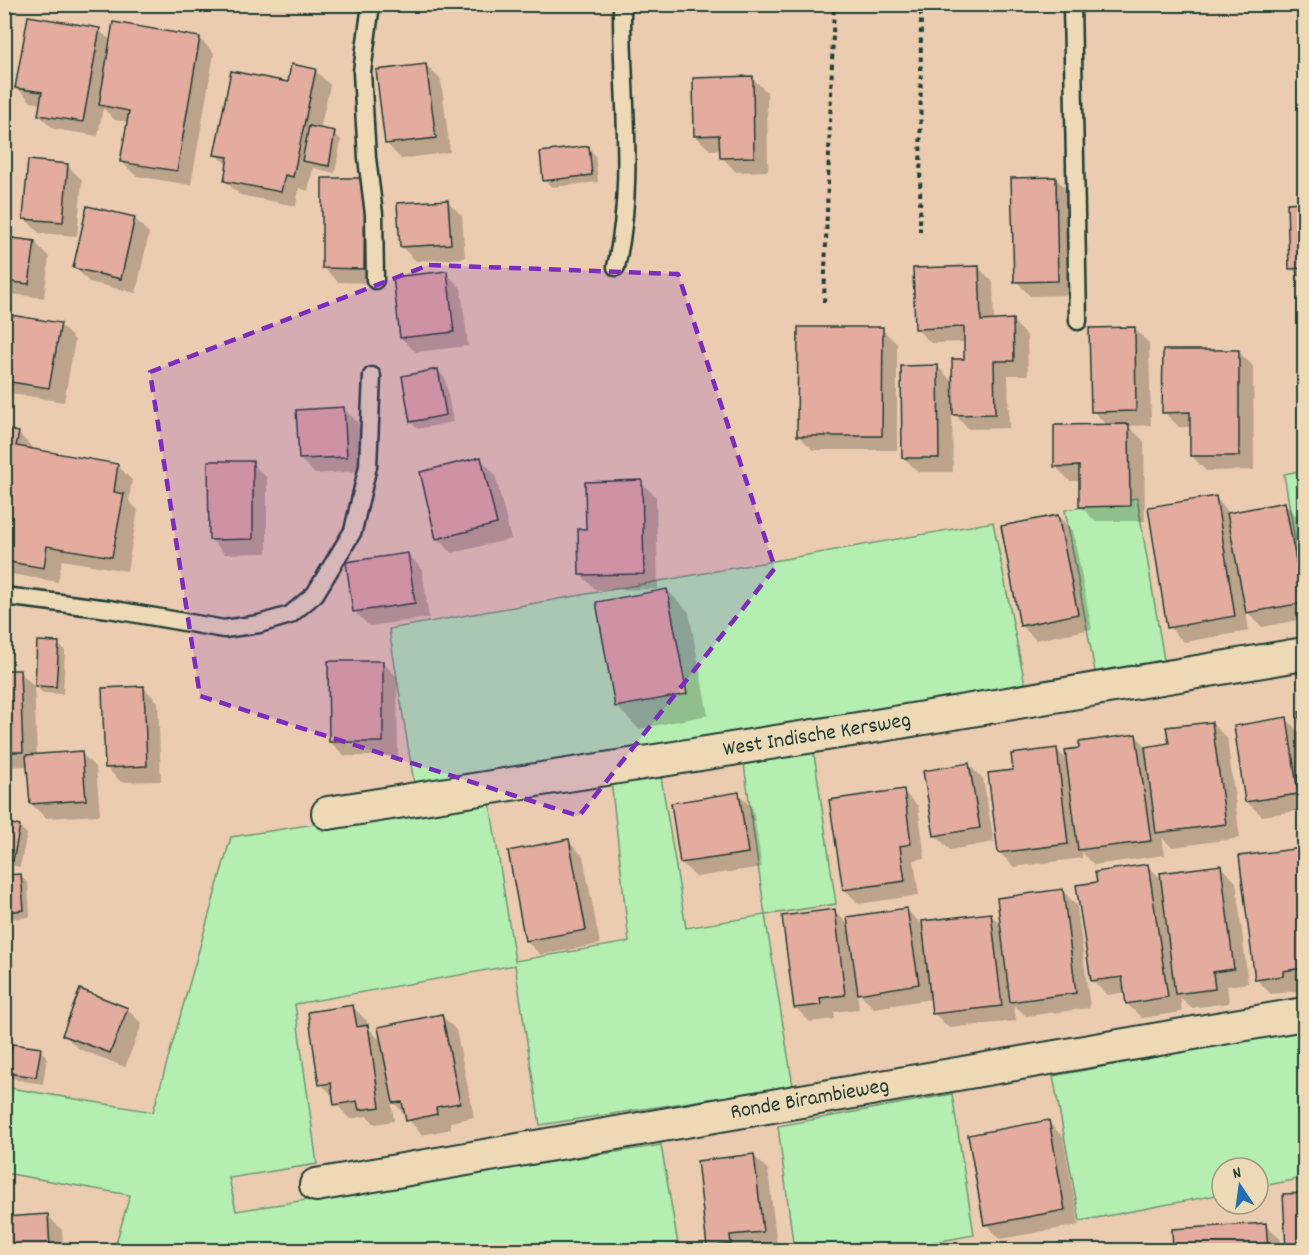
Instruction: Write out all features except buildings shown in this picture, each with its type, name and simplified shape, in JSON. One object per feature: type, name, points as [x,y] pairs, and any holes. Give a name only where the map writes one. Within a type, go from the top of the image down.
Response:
[{"type":"street","name":"West Indische Kersweg","points":[[328,813],[864,728],[1305,654]]},
{"type":"street","name":"Ronde Birambieweg","points":[[316,1185],[1305,1014]]},
{"type":"lane","points":[[371,4],[362,72],[367,158],[374,214],[375,280]]},
{"type":"lane","points":[[616,267],[624,232],[627,156],[622,4]]},
{"type":"lane","points":[[1072,4],[1078,321]]},
{"type":"lane","points":[[4,596],[109,609],[224,629],[259,624],[290,615],[315,594],[352,531],[368,466],[372,376]]},
{"type":"path","points":[[824,302],[834,4]]},
{"type":"path","points":[[920,232],[921,4]]},
{"type":"highlighted area","points":[[429,265],[678,274],[775,568],[579,816],[200,696],[150,372]]},
{"type":"green space","points":[[1304,470],[1304,594],[1284,474]]},
{"type":"green space","points":[[1137,498],[1165,666],[1096,677],[1065,510]]},
{"type":"green space","points":[[993,522],[1026,689],[415,789],[389,629]]},
{"type":"green space","points":[[813,747],[836,904],[765,915],[743,757]]},
{"type":"green space","points":[[660,771],[686,928],[765,915],[793,1086],[540,1125],[515,965],[295,1004],[317,1164],[229,1178],[236,1211],[661,1145],[679,1250],[114,1250],[130,1195],[5,1173],[4,1087],[153,1112],[231,837],[489,797],[515,961],[629,942],[611,780]]},
{"type":"green space","points":[[1304,1029],[1304,1178],[1270,1185],[1270,1156],[1210,1156],[1210,1196],[1080,1221],[1053,1076]]},
{"type":"green space","points":[[952,1094],[974,1235],[891,1250],[794,1250],[778,1126]]}]
